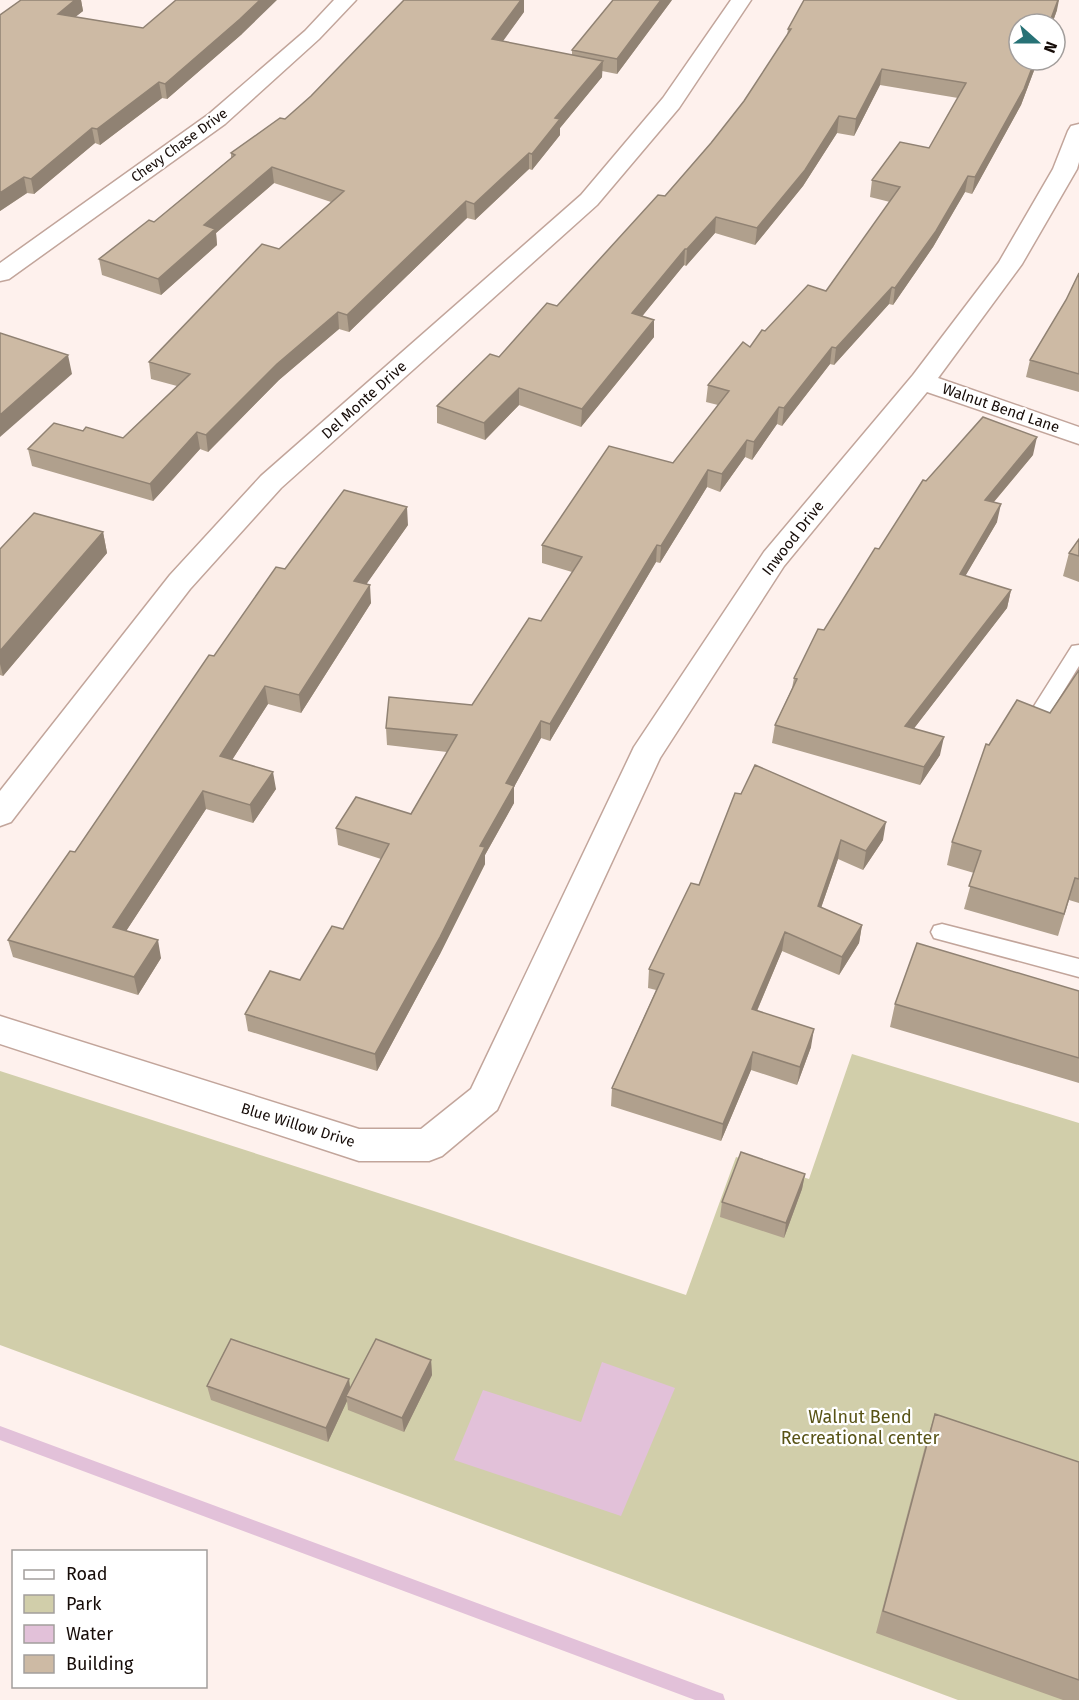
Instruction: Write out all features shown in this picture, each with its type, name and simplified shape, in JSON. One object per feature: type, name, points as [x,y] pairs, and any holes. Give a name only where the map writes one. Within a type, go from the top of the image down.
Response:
[{"type":"street","name":"Chevy Chase Drive","points":[[0,274],[217,119],[312,35],[346,0]]},
{"type":"street","name":"Del Monte Drive","points":[[0,814],[188,574],[271,482],[589,200],[671,103],[741,0]]},
{"type":"street","name":"Inwood Drive","points":[[544,970],[645,754],[774,559],[922,381],[1010,264],[1065,169],[1079,131]]},
{"type":"street","name":"Walnut Bend Lane","points":[[922,381],[1079,436]]},
{"type":"street","name":"Blue Willow Drive","points":[[0,1030],[359,1145],[429,1145],[484,1099],[544,970]]},
{"type":"lane","points":[[1043,708],[1079,651]]},
{"type":"lane","points":[[942,932],[1079,968]]},
{"type":"green space","name":"Walnut Bend Recreational center","points":[[852,1054],[1079,1123],[1079,1700],[958,1700],[0,1345],[0,1071],[686,1295],[736,1157],[809,1179]]},
{"type":"water","points":[[602,1362],[675,1388],[621,1516],[454,1460],[483,1390],[581,1422]]},
{"type":"building","points":[[21,0],[75,0],[58,14],[143,28],[176,0],[260,0],[165,84],[159,82],[97,129],[92,128],[31,179],[24,177],[0,193],[0,15]]},
{"type":"building","points":[[404,0],[521,0],[492,39],[603,61],[555,118],[560,119],[532,154],[529,153],[474,204],[466,201],[347,315],[338,312],[277,364],[206,435],[197,432],[150,484],[28,449],[54,423],[83,431],[86,427],[123,438],[190,374],[149,362],[262,244],[279,249],[344,191],[272,167],[204,225],[215,229],[158,279],[99,259],[149,220],[154,222],[235,155],[231,153],[280,118],[285,119],[311,96]]},
{"type":"building","points":[[613,0],[661,0],[617,59],[572,50]]},
{"type":"building","points":[[804,0],[1058,0],[1054,12],[1007,12],[1007,72],[1030,72],[1024,89],[975,177],[968,176],[936,231],[895,288],[892,287],[836,348],[832,347],[784,408],[779,407],[754,442],[747,440],[722,474],[708,470],[661,546],[657,545],[550,724],[541,721],[506,783],[514,786],[480,846],[485,847],[440,937],[375,1054],[245,1014],[270,971],[300,980],[332,926],[343,929],[389,844],[336,828],[356,797],[411,814],[457,735],[386,728],[389,697],[472,705],[529,618],[541,621],[582,557],[542,545],[609,446],[673,463],[729,391],[708,385],[743,342],[750,347],[762,330],[765,331],[808,285],[826,291],[900,187],[872,180],[900,142],[929,148],[966,83],[882,69],[856,119],[839,116],[805,170],[757,228],[716,217],[685,249],[632,313],[654,320],[582,409],[519,388],[484,423],[437,406],[490,354],[499,357],[547,303],[557,306],[658,195],[665,196],[744,101],[791,29],[788,29]]},
{"type":"building","points":[[1079,273],[1079,374],[1030,360],[1066,300]]},
{"type":"building","points":[[0,333],[68,355],[0,415]]},
{"type":"building","points":[[983,417],[1037,437],[985,500],[1001,504],[960,574],[1011,590],[905,726],[944,737],[924,767],[775,725],[797,679],[794,678],[818,629],[824,630],[875,548],[879,549],[923,480],[926,481]]},
{"type":"building","points":[[344,490],[407,507],[354,581],[370,585],[299,695],[265,686],[220,756],[273,772],[250,805],[203,791],[113,927],[158,940],[134,977],[8,940],[70,851],[75,852],[209,655],[214,656],[276,567],[285,569]]},
{"type":"building","points":[[34,513],[103,532],[0,651],[0,549]]},
{"type":"building","points":[[1079,539],[1079,556],[1069,553]]},
{"type":"building","points":[[1079,670],[1079,879],[1075,878],[1064,914],[969,886],[981,851],[952,842],[986,744],[989,745],[1017,700],[1050,713]]},
{"type":"building","points":[[755,765],[886,822],[866,851],[841,840],[818,906],[862,925],[842,957],[785,932],[752,1009],[814,1029],[800,1067],[753,1052],[723,1124],[612,1088],[664,974],[649,969],[691,883],[699,885],[735,793],[741,794]]},
{"type":"building","points":[[917,943],[1079,991],[1079,1058],[895,1004]]},
{"type":"building","points":[[741,1152],[805,1174],[786,1223],[722,1202]]},
{"type":"building","points":[[231,1339],[349,1379],[326,1428],[207,1386]]},
{"type":"building","points":[[376,1339],[431,1360],[402,1418],[346,1396]]},
{"type":"building","points":[[935,1414],[1079,1462],[1079,1680],[883,1611]]},
{"type":"waterway","points":[[0,1433],[717,1700]]}]
